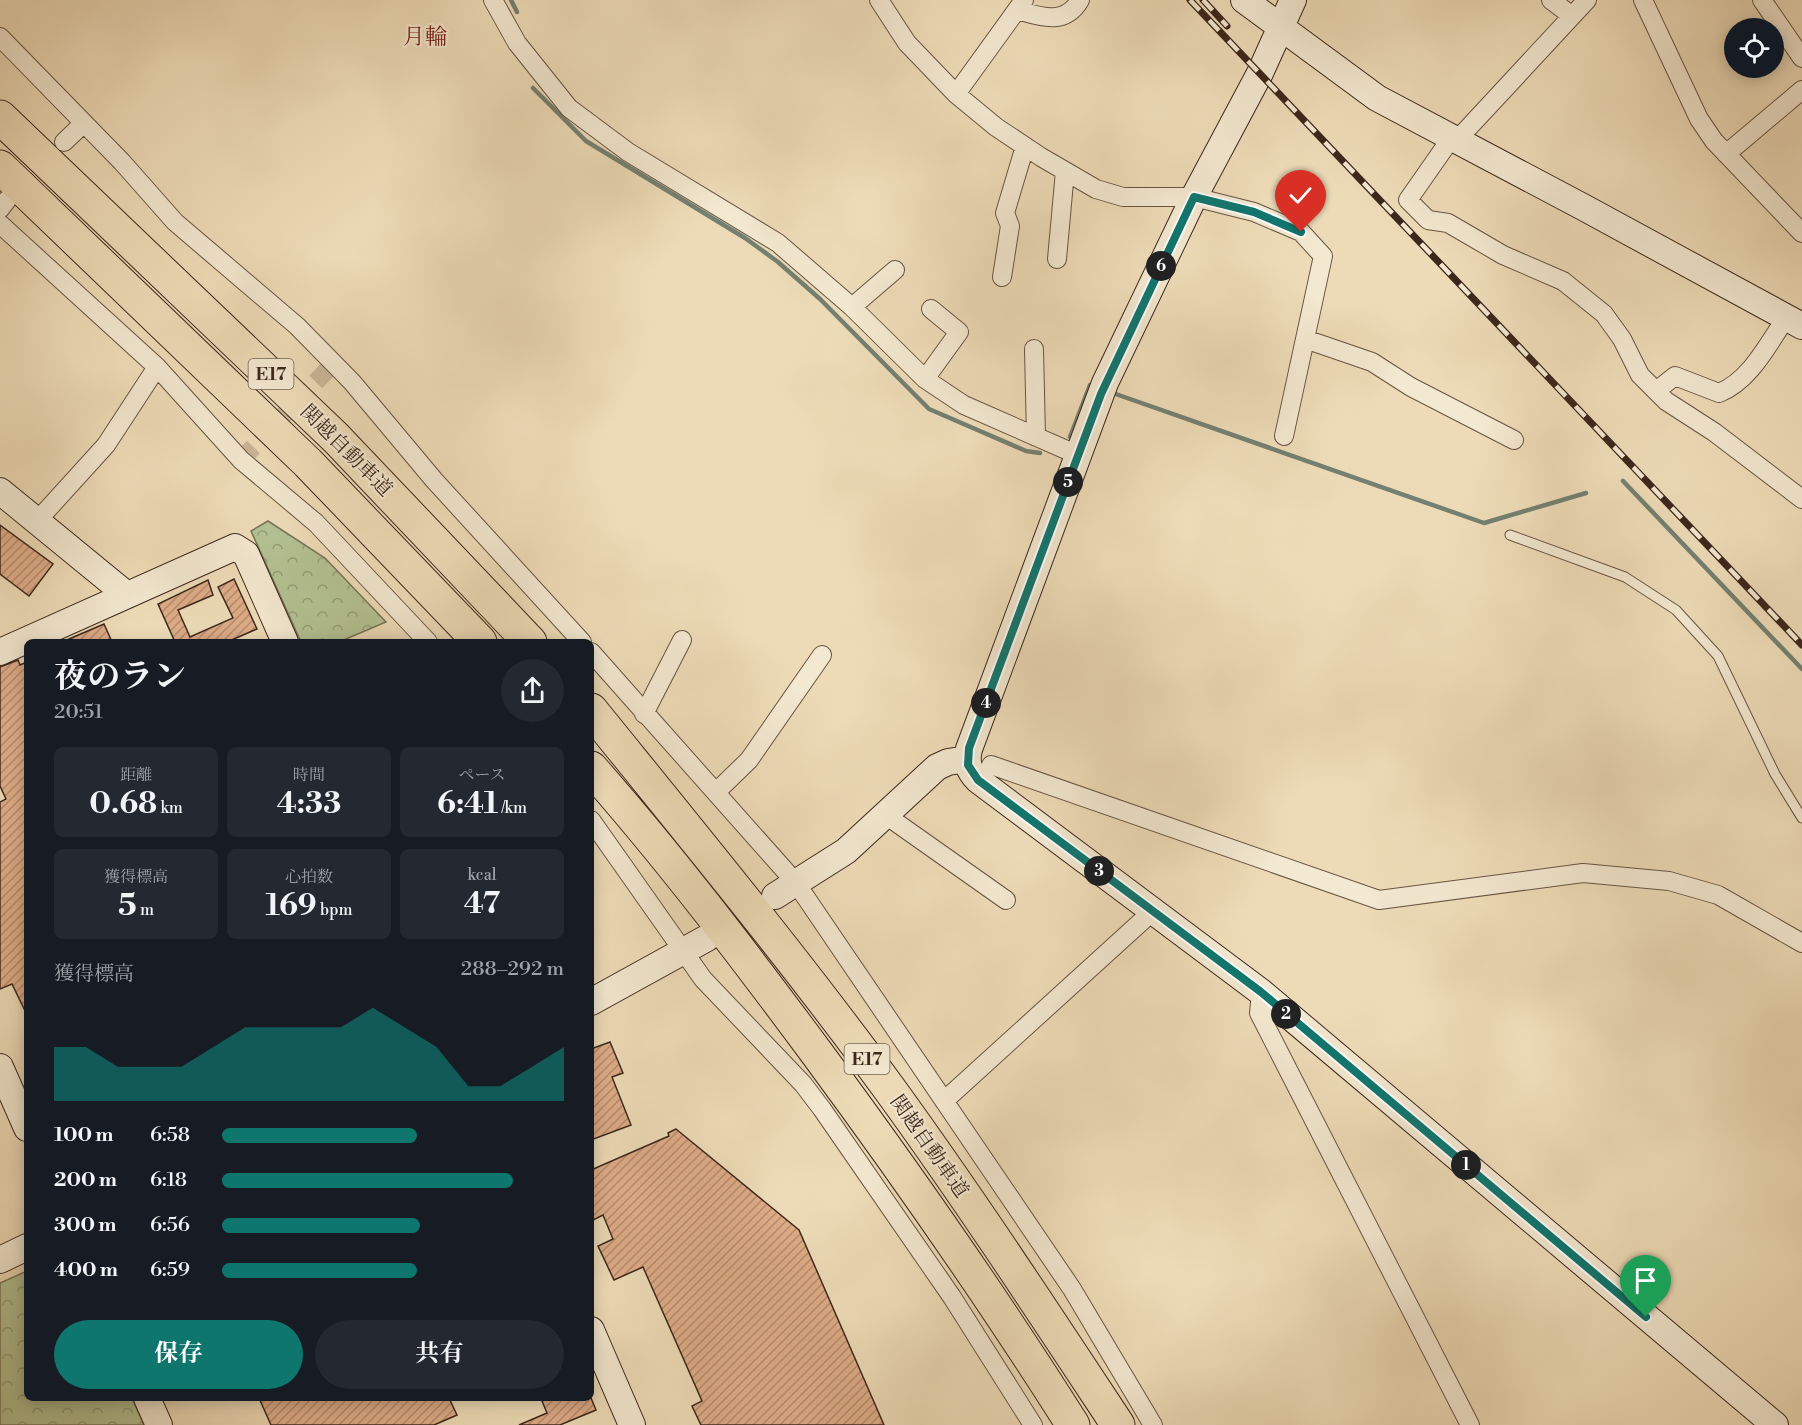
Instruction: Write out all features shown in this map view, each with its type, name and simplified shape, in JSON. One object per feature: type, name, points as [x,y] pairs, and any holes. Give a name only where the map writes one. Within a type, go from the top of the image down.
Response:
[{"type":"highway","name":"関越自動車道","points":[[0,117],[336,438],[528,639]]},
{"type":"highway","name":"関越自動車道","points":[[0,167],[308,463],[477,639]]},
{"type":"highway","name":"関越自動車道","points":[[594,714],[797,966],[892,1092],[1001,1247],[1118,1425]]},
{"type":"highway","name":"関越自動車道","points":[[594,772],[731,937],[890,1151],[966,1260],[1073,1425]]},
{"type":"street","points":[[493,0],[517,43],[569,108],[628,152],[778,243],[852,307],[926,379],[964,405],[1078,455]]},
{"type":"street","points":[[879,0],[907,43],[957,94],[1025,146],[1096,189],[1123,197],[1194,197],[1254,212],[1301,232],[1323,256],[1284,436]]},
{"type":"street","points":[[957,94],[1021,5],[1048,19],[1065,16],[1080,0]]},
{"type":"street","points":[[1244,0],[1281,30],[1377,98],[1794,322],[1731,389],[1719,393],[1675,376],[1656,391]]},
{"type":"street","points":[[1293,0],[1281,30],[1194,197],[1103,388],[967,759],[970,771],[978,780],[1261,992],[1775,1425]]},
{"type":"street","points":[[1551,0],[1572,16]]},
{"type":"street","points":[[1587,0],[1454,139],[1408,200],[1428,220],[1448,223],[1503,255],[1563,281],[1604,314],[1622,339],[1640,375],[1666,401],[1713,432],[1802,499]]},
{"type":"street","points":[[1762,0],[1802,58]]},
{"type":"street","points":[[1648,2],[1699,119],[1726,154],[1802,233]]},
{"type":"street","points":[[0,38],[84,123],[175,222],[297,326],[334,363],[434,480],[579,639]]},
{"type":"street","points":[[1726,154],[1802,90]]},
{"type":"street","points":[[64,142],[84,123]]},
{"type":"street","points":[[1002,277],[1010,226],[1005,213],[1025,146]]},
{"type":"street","points":[[1057,259],[1065,171]]},
{"type":"street","points":[[0,224],[157,367],[241,460],[316,523],[425,639]]},
{"type":"street","points":[[852,307],[895,270]]},
{"type":"street","points":[[926,379],[959,332],[931,309]]},
{"type":"street","points":[[1305,339],[1372,362],[1411,387],[1514,440]]},
{"type":"street","points":[[1034,349],[1036,437]]},
{"type":"street","points":[[37,521],[106,445],[157,367]]},
{"type":"street","points":[[0,491],[127,595]]},
{"type":"street","points":[[48,637],[127,595],[235,547],[246,554],[284,639]]},
{"type":"street","points":[[644,714],[682,640]]},
{"type":"street","points":[[0,652],[24,644]]},
{"type":"street","points":[[716,792],[748,760],[822,655]]},
{"type":"street","points":[[594,656],[716,792],[786,890],[944,1101],[1072,1289],[1153,1425]]},
{"type":"street","points":[[786,890],[846,851],[937,767],[948,762],[967,759]]},
{"type":"street","points":[[991,765],[1379,900],[1583,873],[1669,881],[1718,895],[1802,943]]},
{"type":"street","points":[[886,816],[1006,900]]},
{"type":"street","points":[[594,824],[703,979],[803,1084],[822,1109],[952,1297],[1033,1425]]},
{"type":"street","points":[[944,1101],[1153,911]]},
{"type":"street","points":[[594,1000],[707,938]]},
{"type":"street","points":[[1261,992],[1259,1013],[1470,1425]]},
{"type":"street","points":[[0,1067],[24,1121]]},
{"type":"street","points":[[0,1260],[24,1248]]},
{"type":"street","points":[[594,1336],[632,1425]]},
{"type":"street","points":[[148,1401],[159,1425]]},
{"type":"lane","points":[[1510,535],[1625,578],[1676,610],[1718,656],[1775,774],[1802,818]]},
{"type":"green space","points":[[268,521],[325,558],[386,622],[346,639],[300,639],[251,531]]},
{"type":"green space","points":[[24,1272],[24,1401],[133,1401],[144,1425],[0,1425],[0,1283]]},
{"type":"building","points":[[0,525],[53,564],[29,596],[0,574]]},
{"type":"building","points":[[234,579],[257,629],[234,639],[174,639],[158,604],[208,580],[213,595],[178,610],[190,637],[233,618],[218,587]]},
{"type":"building","points":[[104,624],[111,639],[69,639]]},
{"type":"building","points":[[18,660],[20,665],[24,663],[24,1009],[12,984],[0,989],[0,802],[6,799],[0,786],[0,667]]},
{"type":"building","points":[[610,1042],[623,1073],[612,1077],[631,1125],[594,1139],[594,1048]]},
{"type":"building","points":[[676,1129],[799,1230],[884,1425],[701,1425],[692,1406],[702,1401],[643,1267],[614,1280],[598,1246],[613,1239],[603,1215],[594,1220],[594,1169],[669,1136],[668,1133]]},
{"type":"building","points":[[260,1401],[450,1401],[457,1415],[434,1425],[271,1425]]},
{"type":"building","points":[[542,1401],[592,1401],[596,1410],[560,1425],[519,1425],[547,1413]]},
{"type":"waterway","points":[[511,0],[517,12]]},
{"type":"waterway","points":[[533,88],[586,141],[745,238],[778,262],[820,299],[929,409],[1026,451],[1040,453]]},
{"type":"waterway","points":[[1070,437],[1090,385],[1094,386]]},
{"type":"waterway","points":[[1110,392],[1484,523],[1586,493]]},
{"type":"waterway","points":[[1623,481],[1802,669]]},
{"type":"tunnel","points":[[241,460],[334,363]]},
{"type":"railway","points":[[1190,0],[1802,645]]},
{"type":"railway","points":[[1203,0],[1227,26]]},
{"type":"district","name":"月輪","points":[[425,36]]},
{"type":"route","points":[[1301,232],[1254,212],[1194,197],[1105,383],[969,748],[968,765],[978,780],[1261,992],[1646,1317]]}]
